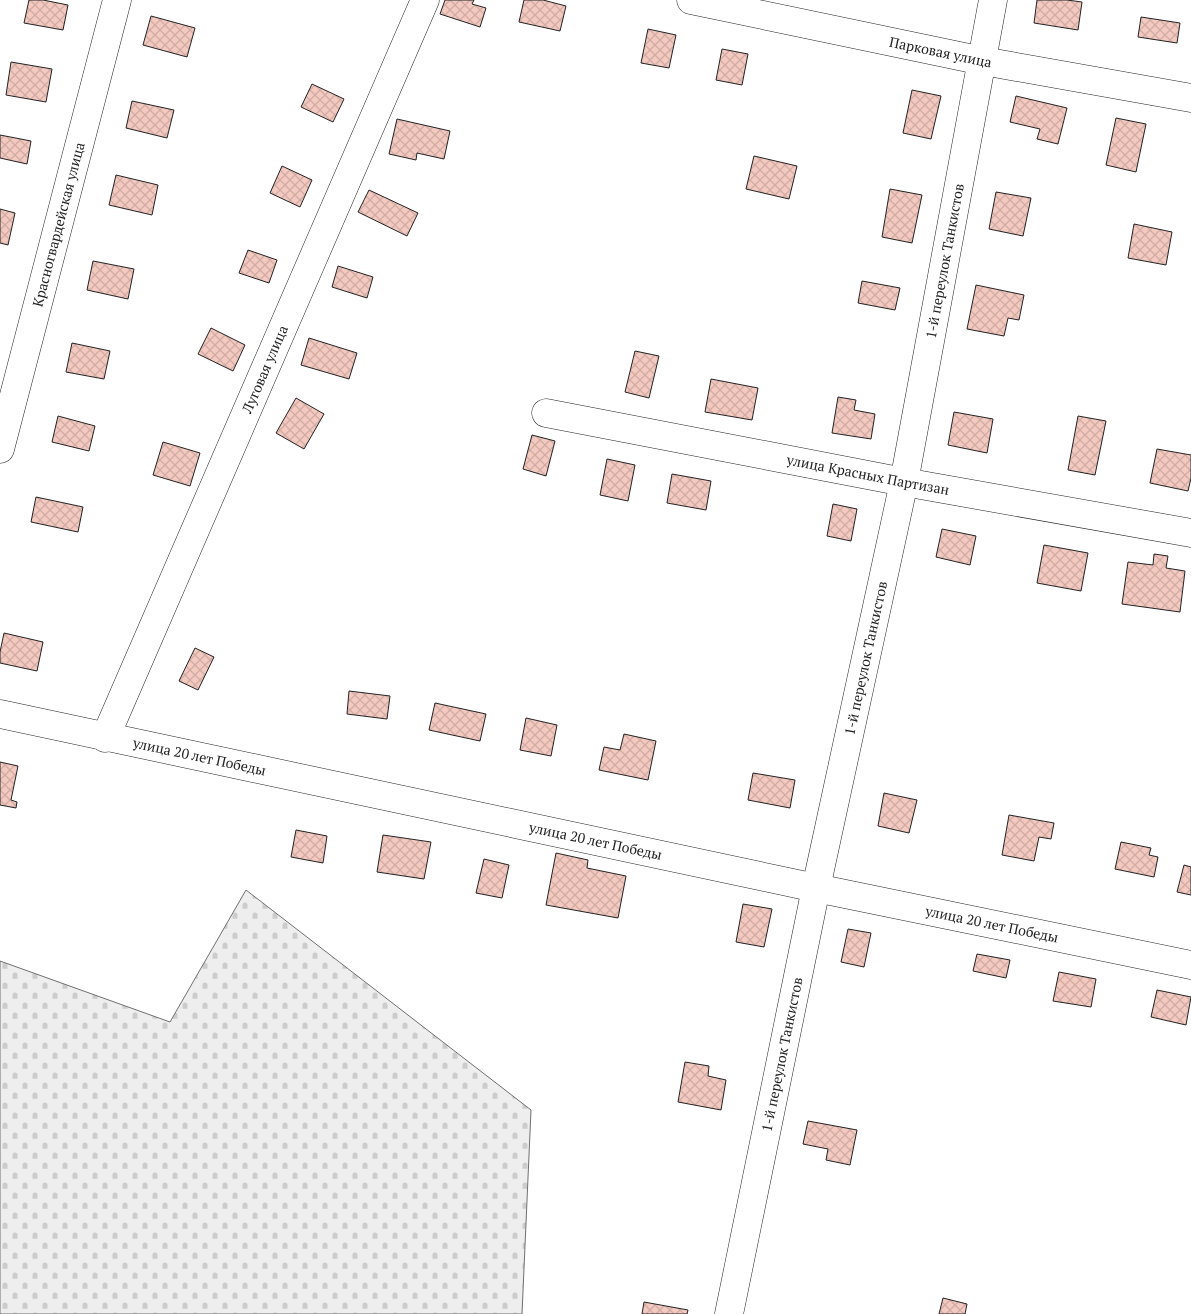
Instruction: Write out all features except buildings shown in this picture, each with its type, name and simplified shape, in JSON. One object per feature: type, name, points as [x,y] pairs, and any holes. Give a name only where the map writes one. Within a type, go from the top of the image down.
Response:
[{"type":"street","name":"Красногвардейская улица","points":[[0,449],[116,0]]},
{"type":"street","name":"Луговая улица","points":[[105,738],[425,0]]},
{"type":"street","name":"Парковая улица","points":[[691,0],[983,61],[1191,98]]},
{"type":"street","name":"1-й переулок Танкистов","points":[[729,1314],[816,888],[904,482],[993,0]]},
{"type":"street","name":"улица Красных Партизан","points":[[546,413],[904,482],[1191,534]]},
{"type":"street","name":"улица 20 лет Победы","points":[[0,714],[105,738],[816,888],[1191,965]]},
{"type":"green space","points":[[246,890],[531,1110],[522,1314],[0,1314],[0,961],[170,1022]]}]
